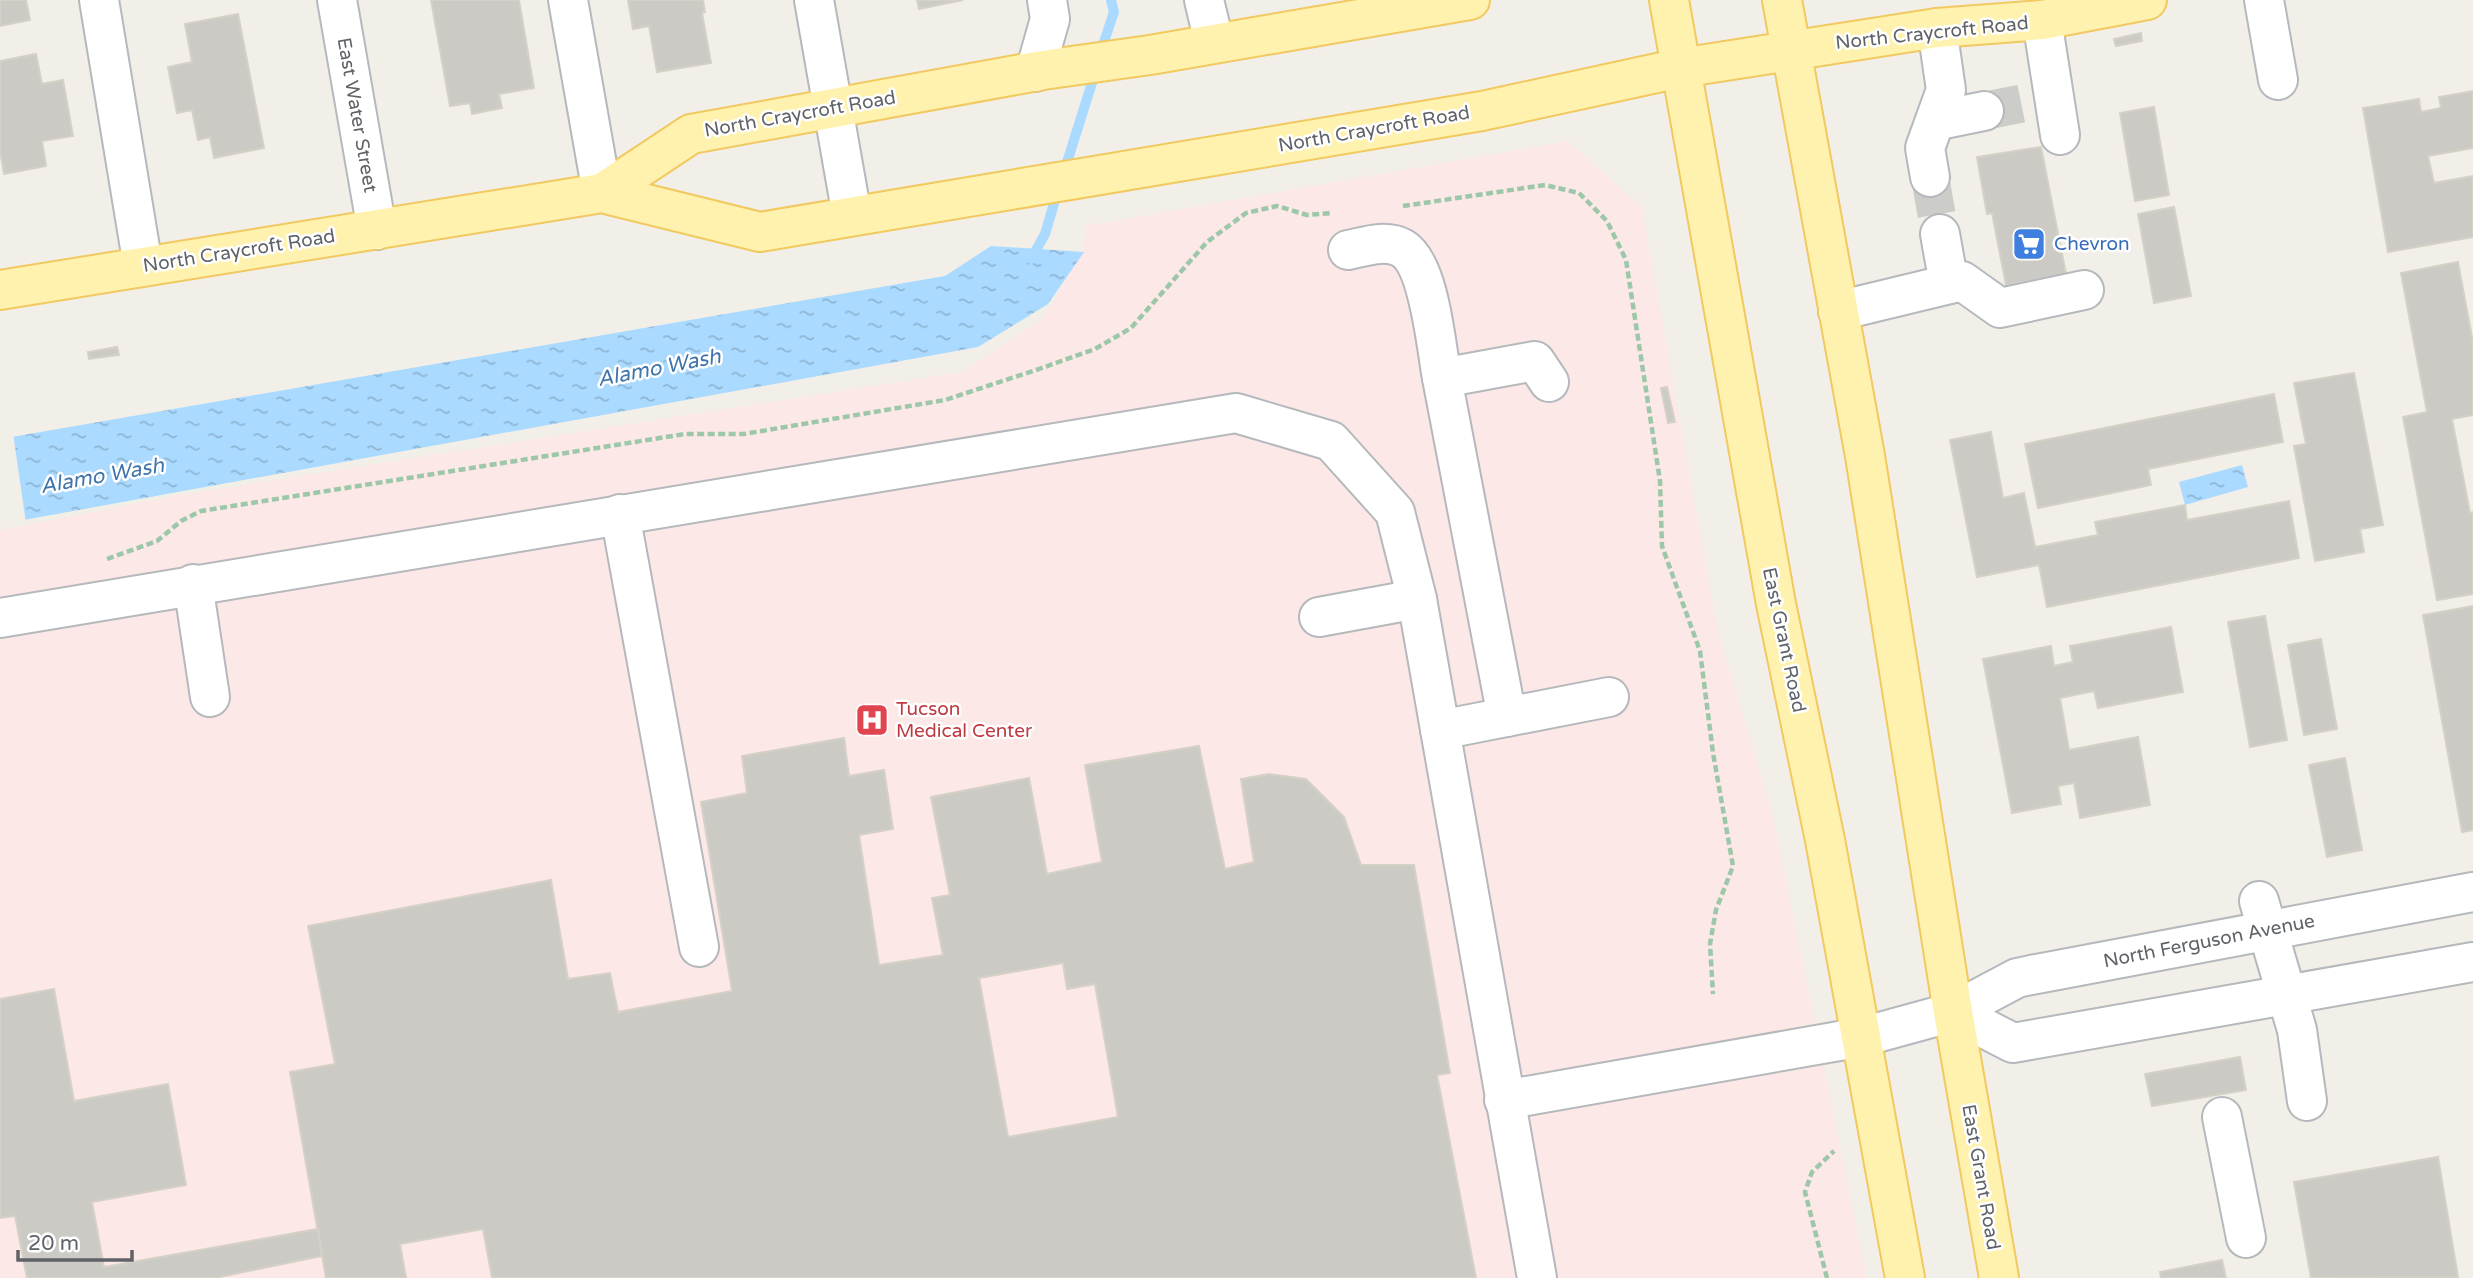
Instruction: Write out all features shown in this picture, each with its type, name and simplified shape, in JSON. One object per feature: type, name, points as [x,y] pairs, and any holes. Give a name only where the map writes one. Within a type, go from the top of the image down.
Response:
[{"type":"main road","name":"East Grant Road","points":[[1669,0],[1776,604],[1862,1037],[1905,1278]]},
{"type":"main road","name":"East Grant Road","points":[[1782,0],[1876,521],[1953,1012],[1999,1278]]},
{"type":"main road","name":"North Craycroft Road","points":[[0,290],[602,193],[761,232],[1482,111],[1680,68],[1937,28],[2042,20],[2147,0]]},
{"type":"main road","name":"North Craycroft Road","points":[[602,193],[691,134],[1039,71],[1150,55],[1460,1]]},
{"type":"street","points":[[99,0],[143,266]]},
{"type":"street","name":"East Water Street","points":[[337,0],[377,230]]},
{"type":"street","points":[[568,0],[602,193]]},
{"type":"street","points":[[814,0],[852,216]]},
{"type":"street","points":[[1039,71],[1050,19],[1047,0]]},
{"type":"street","points":[[1204,0],[1214,42]]},
{"type":"street","points":[[2264,0],[2278,80]]},
{"type":"street","points":[[2042,20],[2044,99],[2060,135]]},
{"type":"street","points":[[1930,177],[1925,148],[1946,89],[1937,28]]},
{"type":"street","points":[[1935,121],[1984,111]]},
{"type":"street","points":[[1940,234],[1949,284]]},
{"type":"street","points":[[1348,250],[1380,243],[1402,248],[1421,272],[1507,717]]},
{"type":"street","points":[[1838,311],[1962,281],[2000,308],[2084,290]]},
{"type":"street","points":[[1442,378],[1535,361],[1549,382]]},
{"type":"street","points":[[0,618],[1236,413],[1331,441],[1395,512],[1417,599],[1537,1278]]},
{"type":"street","points":[[620,514],[699,947]]},
{"type":"street","points":[[193,584],[210,697]]},
{"type":"street","points":[[1319,617],[1417,599]]},
{"type":"street","points":[[1440,730],[1609,697]]},
{"type":"street","name":"North Ferguson Avenue","points":[[1504,1100],[1862,1037],[1953,1012],[2017,978],[2263,916],[2473,892]]},
{"type":"street","points":[[2263,916],[2284,995],[2297,1030],[2307,1101]]},
{"type":"street","points":[[1953,1012],[2013,1043],[2473,962]]},
{"type":"street","points":[[2222,1117],[2246,1238]]},
{"type":"path","points":[[1827,1278],[1805,1192],[1812,1172],[1834,1151]]},
{"type":"shaded area","name":"Tucson Medical Center","points":[[1568,141],[1642,208],[1718,633],[1771,807],[1867,1278],[0,1278],[0,530],[179,495],[962,372],[1043,318],[1084,249],[1085,226]]},
{"type":"water","name":"Alamo Wash","points":[[991,246],[1084,252],[1048,304],[978,347],[18,521],[0,439],[945,276]]},
{"type":"water","points":[[2242,465],[2248,487],[2185,505],[2179,482]]},
{"type":"pier","points":[[13,433],[26,523],[0,529],[0,435]]},
{"type":"building","points":[[0,0],[26,0],[30,20],[0,26]]},
{"type":"building","points":[[431,0],[519,0],[534,88],[499,94],[502,108],[472,114],[470,103],[450,106]]},
{"type":"building","points":[[628,0],[703,0],[705,12],[702,13],[711,63],[657,72],[649,26],[633,29]]},
{"type":"building","points":[[917,0],[963,0],[919,9]]},
{"type":"building","points":[[238,14],[264,148],[214,158],[210,137],[198,140],[192,110],[177,113],[168,67],[192,62],[185,24]]},
{"type":"building","points":[[2141,33],[2142,41],[2116,46],[2114,39]]},
{"type":"building","points":[[36,54],[42,84],[63,80],[73,136],[42,141],[46,166],[4,174],[0,150],[0,61]]},
{"type":"building","points":[[2473,91],[2473,148],[2428,156],[2434,183],[2473,176],[2473,237],[2388,252],[2363,108],[2419,99],[2421,112],[2441,108],[2439,97]]},
{"type":"building","points":[[2154,107],[2169,195],[2135,201],[2120,113]]},
{"type":"building","name":"Chevron","points":[[2041,147],[2066,274],[2006,285],[1992,213],[1987,214],[1977,157]]},
{"type":"building","points":[[2174,207],[2191,296],[2154,303],[2138,214]]},
{"type":"building","points":[[2458,262],[2473,343],[2473,415],[2452,419],[2470,513],[2473,512],[2473,594],[2437,600],[2403,417],[2427,412],[2401,273]]},
{"type":"building","points":[[117,347],[119,355],[89,359],[88,352]]},
{"type":"building","points":[[2354,373],[2383,525],[2360,529],[2364,552],[2315,561],[2294,446],[2306,444],[2294,383]]},
{"type":"building","points":[[1667,387],[1675,422],[1668,423],[1661,388]]},
{"type":"building","points":[[2274,394],[2283,442],[2148,469],[2151,485],[2038,508],[2025,444]]},
{"type":"building","points":[[1991,432],[2003,498],[2024,493],[2035,547],[2098,535],[2095,522],[2185,505],[2187,520],[2289,501],[2299,558],[2047,607],[2039,565],[1977,577],[1950,440]]},
{"type":"building","points":[[2473,606],[2473,830],[2462,832],[2423,615]]},
{"type":"building","points":[[2265,616],[2287,740],[2250,747],[2228,622]]},
{"type":"building","points":[[2171,627],[2183,692],[2098,708],[2094,691],[2060,698],[2069,750],[2138,737],[2150,805],[2080,818],[2074,783],[2058,786],[2061,804],[2012,813],[1983,659],[2051,646],[2054,666],[2073,662],[2070,646]]},
{"type":"building","points":[[2321,639],[2337,729],[2304,735],[2288,645]]},
{"type":"building","points":[[844,738],[849,776],[884,770],[893,829],[859,835],[879,965],[943,955],[932,898],[950,895],[931,797],[1029,778],[1047,874],[1102,862],[1085,765],[1199,746],[1225,869],[1254,862],[1241,779],[1269,774],[1306,779],[1344,817],[1361,865],[1414,865],[1450,1073],[1437,1075],[1476,1278],[492,1278],[483,1229],[400,1244],[406,1278],[326,1278],[290,1072],[335,1064],[308,926],[551,880],[568,979],[610,973],[618,1012],[732,991],[701,802],[747,793],[742,756]],"holes":[[[1063,963],[1067,989],[1095,984],[1118,1117],[1008,1137],[979,978]]]},
{"type":"building","points":[[2345,758],[2362,850],[2327,857],[2309,765]]},
{"type":"building","points":[[54,989],[74,1101],[168,1084],[186,1185],[92,1202],[104,1267],[318,1229],[322,1256],[215,1278],[27,1278],[15,1216],[0,1218],[0,999]]},
{"type":"building","points":[[2240,1057],[2246,1090],[2152,1106],[2145,1074]]},
{"type":"building","points":[[2438,1157],[2458,1277],[2311,1278],[2294,1182]]},
{"type":"building","points":[[2222,1260],[2226,1278],[2161,1278],[2160,1272]]},
{"type":"waterway","name":"Alamo Wash","points":[[1100,54],[1114,12],[1111,0]]},
{"type":"waterway","name":"Alamo Wash","points":[[1063,175],[1096,70]]},
{"type":"waterway","name":"Alamo Wash","points":[[1031,259],[1045,234],[1058,190]]},
{"type":"tunnel","points":[[1984,111],[2034,101]]},
{"type":"tunnel","points":[[1930,177],[1940,234]]},
{"type":"place","name":"Chevron","points":[[2029,244]]},
{"type":"place","name":"Tucson Medical Center","points":[[872,720]]}]
